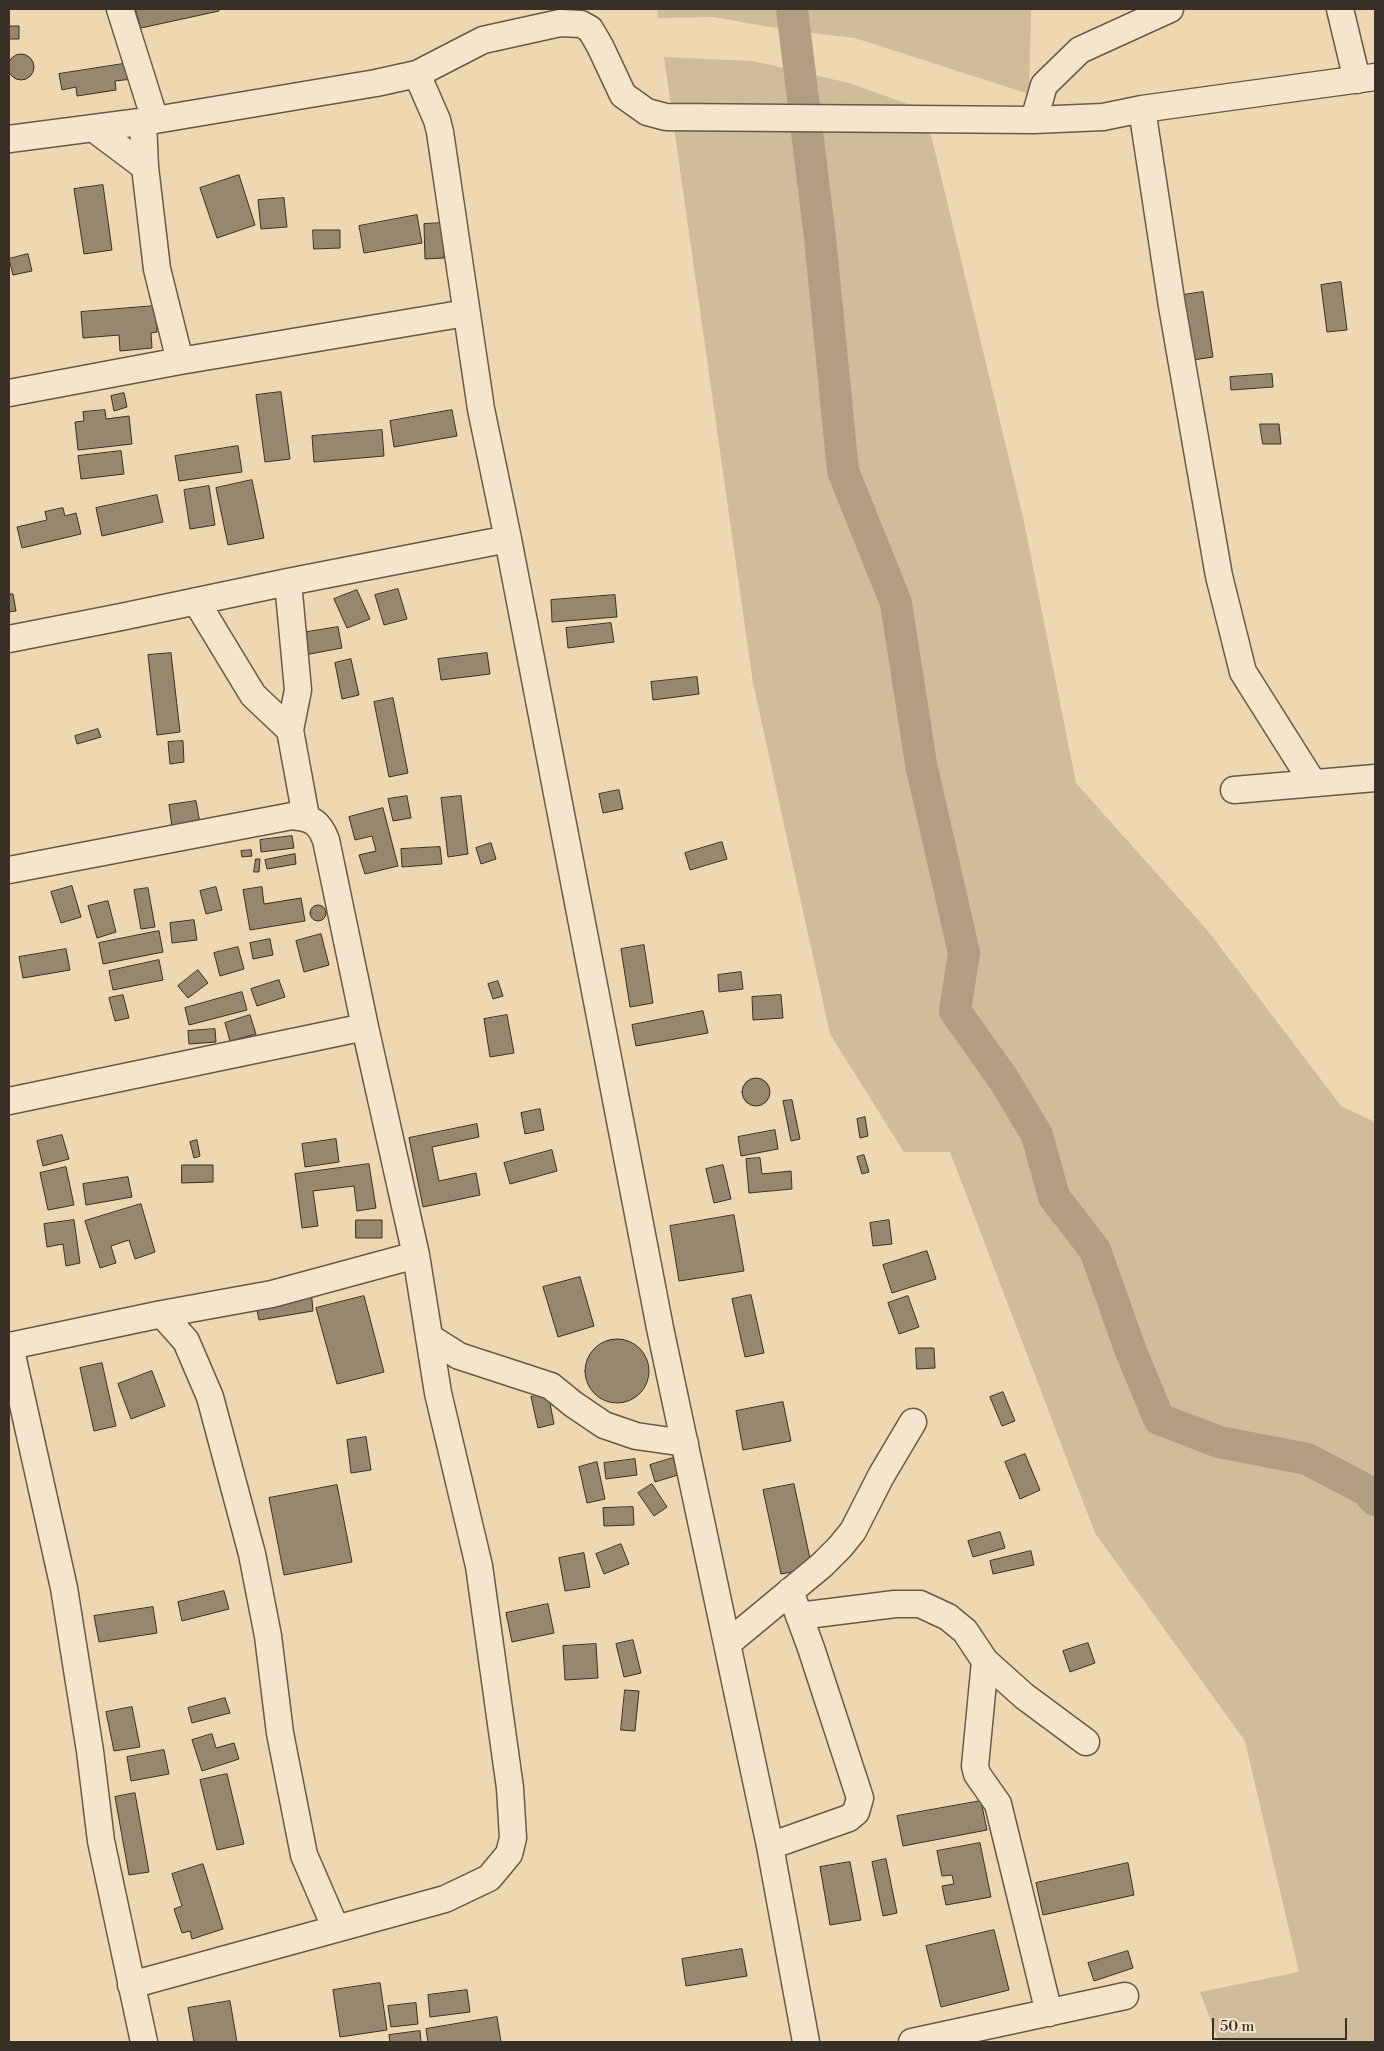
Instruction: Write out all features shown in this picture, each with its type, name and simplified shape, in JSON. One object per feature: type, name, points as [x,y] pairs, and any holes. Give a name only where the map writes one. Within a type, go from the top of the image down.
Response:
[{"type":"street","points":[[120,9],[149,121],[145,167],[157,269],[180,361]]},
{"type":"street","points":[[1034,120],[1044,85],[1080,50],[1170,9]]},
{"type":"street","points":[[9,139],[149,121],[376,83],[417,74],[483,40],[560,23],[581,24],[590,29],[623,95],[647,112],[666,117],[1034,120],[1103,117],[1366,78],[1340,9]]},
{"type":"street","points":[[417,74],[440,132],[481,409],[658,1319],[686,1443],[770,1846],[806,2042]]},
{"type":"street","points":[[1142,110],[1170,297],[1219,576],[1243,672],[1313,783]]},
{"type":"street","points":[[93,128],[145,167]]},
{"type":"street","points":[[9,393],[180,361],[466,313]]},
{"type":"street","points":[[9,639],[288,582],[508,540]]},
{"type":"street","points":[[288,582],[298,690],[290,730],[306,817]]},
{"type":"street","points":[[196,601],[253,695],[290,730]]},
{"type":"street","points":[[1234,790],[1375,778]]},
{"type":"street","points":[[9,870],[292,816],[306,817],[322,829],[326,840],[364,1027],[416,1255],[438,1393],[479,1566],[510,1788],[513,1838],[509,1854],[489,1878],[445,1899],[131,1985]]},
{"type":"street","points":[[9,1101],[364,1027]]},
{"type":"street","points":[[144,2042],[101,1840],[90,1751],[64,1588],[9,1343],[272,1294],[416,1255]]},
{"type":"street","points":[[162,1314],[186,1341],[210,1397],[252,1554],[268,1636],[280,1733],[304,1855],[336,1929]]},
{"type":"street","points":[[429,1336],[459,1356],[551,1386],[573,1404],[604,1424],[636,1436],[686,1443]]},
{"type":"street","points":[[728,1643],[822,1565],[840,1547],[852,1531],[880,1476],[913,1422]]},
{"type":"street","points":[[770,1846],[849,1818],[856,1812],[860,1798],[811,1648],[790,1591]]},
{"type":"street","points":[[799,1616],[894,1604],[920,1604],[948,1617],[965,1631],[985,1661],[1024,1696],[1086,1742]]},
{"type":"street","points":[[985,1661],[976,1766],[977,1774],[998,1804],[1049,2013]]},
{"type":"street","points":[[912,2042],[1125,1996]]},
{"type":"shaded area","points":[[657,9],[1031,9],[1029,94],[855,38],[788,30],[713,17],[658,18]]},
{"type":"shaded area","points":[[664,57],[753,61],[849,83],[925,110],[1023,517],[1076,783],[1208,931],[1341,1106],[1375,1122],[1375,2042],[1219,2042],[1200,1992],[1299,1972],[1245,1741],[1095,1533],[950,1152],[904,1152],[830,1034],[753,683]]},
{"type":"building","points":[[136,9],[219,9],[219,11],[141,28]]},
{"type":"building","points":[[9,26],[19,26],[19,39],[9,39]]},
{"type":"building","points":[[21,54],[30,58],[34,67],[30,76],[21,80],[12,76],[8,67],[12,58]]},
{"type":"building","points":[[129,63],[132,79],[115,81],[116,90],[77,96],[76,87],[62,90],[59,74]]},
{"type":"building","points":[[239,175],[255,225],[217,238],[200,188]]},
{"type":"building","points":[[103,185],[112,250],[84,254],[74,189]]},
{"type":"building","points":[[284,198],[287,227],[261,229],[258,200]]},
{"type":"building","points":[[417,215],[422,243],[364,253],[359,226]]},
{"type":"building","points":[[443,223],[444,258],[425,259],[424,224]]},
{"type":"building","points":[[313,230],[340,230],[340,248],[314,249]]},
{"type":"building","points":[[28,254],[32,271],[13,275],[9,259]]},
{"type":"building","points":[[1341,282],[1347,330],[1327,332],[1321,285]]},
{"type":"building","points":[[1203,292],[1213,357],[1193,360],[1183,295]]},
{"type":"building","points":[[155,306],[157,332],[151,333],[152,348],[120,351],[119,335],[83,338],[81,312]]},
{"type":"building","points":[[1272,374],[1273,387],[1231,390],[1230,377]]},
{"type":"building","points":[[281,392],[290,459],[265,462],[256,395]]},
{"type":"building","points":[[124,393],[127,407],[114,411],[111,396]]},
{"type":"building","points":[[105,410],[106,419],[129,416],[132,444],[78,450],[75,422],[84,421],[83,412]]},
{"type":"building","points":[[452,410],[457,436],[394,447],[390,421]]},
{"type":"building","points":[[1260,424],[1279,424],[1281,444],[1263,444]]},
{"type":"building","points":[[382,430],[384,456],[314,462],[312,436]]},
{"type":"building","points":[[238,446],[242,472],[179,481],[175,456]]},
{"type":"building","points":[[121,451],[124,474],[81,479],[78,456]]},
{"type":"building","points":[[252,480],[264,538],[228,545],[216,488]]},
{"type":"building","points":[[209,486],[215,525],[190,529],[184,490]]},
{"type":"building","points":[[157,495],[163,522],[102,536],[96,508]]},
{"type":"building","points":[[63,508],[65,516],[76,513],[81,534],[22,548],[17,527],[47,520],[45,512]]},
{"type":"building","points":[[398,589],[407,619],[384,625],[375,595]]},
{"type":"building","points":[[357,590],[370,619],[347,628],[334,599]]},
{"type":"building","points":[[9,594],[13,594],[16,611],[9,612]]},
{"type":"building","points":[[615,595],[617,617],[552,622],[551,600]]},
{"type":"building","points":[[611,623],[614,642],[568,648],[566,628]]},
{"type":"building","points":[[338,627],[342,648],[299,656],[295,634]]},
{"type":"building","points":[[171,653],[180,732],[157,735],[148,655]]},
{"type":"building","points":[[487,653],[490,674],[441,680],[438,659]]},
{"type":"building","points":[[351,659],[359,695],[342,699],[335,663]]},
{"type":"building","points":[[697,677],[699,694],[653,700],[651,682]]},
{"type":"building","points":[[393,698],[408,773],[389,777],[374,702]]},
{"type":"building","points":[[98,729],[101,737],[77,744],[75,736]]},
{"type":"building","points":[[183,741],[184,762],[170,764],[168,742]]},
{"type":"building","points":[[619,790],[623,809],[603,813],[599,794]]},
{"type":"building","points":[[407,796],[411,818],[393,821],[388,799]]},
{"type":"building","points":[[461,796],[468,854],[448,857],[441,798]]},
{"type":"building","points":[[196,801],[200,823],[172,827],[169,805]]},
{"type":"building","points":[[383,808],[398,866],[365,874],[359,855],[376,851],[372,836],[355,840],[349,817]]},
{"type":"building","points":[[292,836],[294,848],[261,852],[260,840]]},
{"type":"building","points":[[722,842],[727,859],[690,870],[685,853]]},
{"type":"building","points":[[491,843],[496,859],[481,864],[476,848]]},
{"type":"building","points":[[440,847],[442,864],[402,867],[401,849]]},
{"type":"building","points":[[251,850],[252,856],[242,857],[241,851]]},
{"type":"building","points":[[295,854],[296,864],[267,869],[265,860]]},
{"type":"building","points":[[256,859],[260,859],[259,872],[254,872]]},
{"type":"building","points":[[72,886],[81,917],[61,923],[51,892]]},
{"type":"building","points":[[216,887],[222,910],[206,914],[200,891]]},
{"type":"building","points":[[262,887],[264,904],[301,898],[305,921],[250,930],[243,890]]},
{"type":"building","points":[[148,888],[155,927],[141,929],[134,890]]},
{"type":"building","points":[[108,901],[116,932],[97,938],[88,906]]},
{"type":"building","points":[[318,905],[326,913],[318,921],[310,913]]},
{"type":"building","points":[[194,920],[197,940],[172,943],[170,923]]},
{"type":"building","points":[[159,931],[163,952],[103,964],[99,943]]},
{"type":"building","points":[[321,934],[329,965],[304,972],[296,941]]},
{"type":"building","points":[[270,939],[273,955],[253,959],[250,943]]},
{"type":"building","points":[[644,945],[653,1003],[630,1007],[621,949]]},
{"type":"building","points":[[238,947],[244,969],[220,976],[214,953]]},
{"type":"building","points":[[66,949],[70,970],[23,978],[19,957]]},
{"type":"building","points":[[159,960],[163,980],[113,990],[109,971]]},
{"type":"building","points":[[198,970],[208,983],[188,998],[178,986]]},
{"type":"building","points":[[741,972],[743,989],[719,992],[718,975]]},
{"type":"building","points":[[279,980],[285,997],[257,1006],[251,989]]},
{"type":"building","points":[[498,981],[503,996],[493,999],[488,984]]},
{"type":"building","points":[[242,992],[247,1010],[189,1025],[185,1008]]},
{"type":"building","points":[[123,995],[129,1018],[115,1021],[109,998]]},
{"type":"building","points":[[781,995],[783,1018],[753,1020],[752,997]]},
{"type":"building","points":[[703,1011],[708,1033],[636,1046],[632,1025]]},
{"type":"building","points":[[250,1015],[256,1034],[230,1041],[225,1023]]},
{"type":"building","points":[[507,1015],[514,1053],[490,1057],[484,1019]]},
{"type":"building","points":[[215,1029],[216,1042],[189,1044],[188,1031]]},
{"type":"building","points":[[756,1078],[766,1082],[770,1092],[766,1102],[756,1106],[746,1102],[742,1092],[746,1082]]},
{"type":"building","points":[[792,1100],[800,1139],[791,1141],[783,1101]]},
{"type":"building","points":[[540,1109],[544,1130],[525,1134],[521,1113]]},
{"type":"building","points":[[865,1117],[868,1136],[860,1138],[857,1119]]},
{"type":"building","points":[[477,1124],[479,1137],[432,1147],[439,1181],[476,1173],[480,1195],[423,1207],[409,1138]]},
{"type":"building","points":[[775,1130],[778,1149],[741,1156],[738,1137]]},
{"type":"building","points":[[62,1135],[69,1159],[43,1166],[37,1141]]},
{"type":"building","points":[[336,1139],[339,1162],[305,1167],[302,1144]]},
{"type":"building","points":[[197,1140],[200,1156],[194,1158],[190,1142]]},
{"type":"building","points":[[552,1150],[557,1171],[510,1184],[504,1163]]},
{"type":"building","points":[[864,1155],[869,1172],[862,1174],[857,1157]]},
{"type":"building","points":[[760,1158],[762,1174],[791,1171],[792,1189],[749,1193],[746,1159]]},
{"type":"building","points":[[369,1164],[376,1208],[357,1211],[354,1186],[313,1191],[318,1226],[302,1228],[295,1174]]},
{"type":"building","points":[[182,1165],[213,1165],[213,1182],[182,1183]]},
{"type":"building","points":[[723,1165],[731,1199],[714,1203],[706,1169]]},
{"type":"building","points":[[66,1167],[74,1205],[48,1210],[40,1173]]},
{"type":"building","points":[[128,1177],[132,1197],[86,1205],[83,1184]]},
{"type":"building","points":[[141,1204],[155,1252],[135,1259],[129,1240],[111,1246],[116,1263],[100,1268],[85,1221]]},
{"type":"building","points":[[734,1215],[744,1271],[679,1281],[670,1226]]},
{"type":"building","points":[[74,1220],[80,1263],[66,1266],[63,1244],[47,1247],[44,1224]]},
{"type":"building","points":[[356,1220],[382,1220],[382,1238],[356,1238]]},
{"type":"building","points":[[889,1220],[892,1244],[873,1246],[870,1223]]},
{"type":"building","points":[[927,1251],[936,1279],[892,1293],[883,1265]]},
{"type":"building","points":[[580,1277],[594,1326],[558,1337],[543,1287]]},
{"type":"building","points":[[311,1289],[313,1311],[259,1320],[255,1300]]},
{"type":"building","points":[[751,1295],[764,1353],[745,1357],[732,1299]]},
{"type":"building","points":[[364,1296],[384,1372],[337,1384],[316,1308]]},
{"type":"building","points":[[908,1296],[919,1327],[899,1334],[888,1303]]},
{"type":"building","points":[[611,1339],[623,1339],[640,1348],[647,1359],[649,1371],[647,1383],[640,1394],[623,1403],[611,1403],[599,1398],[590,1389],[585,1377],[585,1365],[590,1353],[599,1344]]},
{"type":"building","points":[[916,1348],[934,1348],[935,1368],[917,1369]]},
{"type":"building","points":[[102,1363],[116,1426],[94,1431],[80,1368]]},
{"type":"building","points":[[152,1371],[165,1406],[131,1419],[118,1384]]},
{"type":"building","points":[[1003,1392],[1015,1421],[1002,1426],[990,1397]]},
{"type":"building","points":[[548,1393],[554,1424],[538,1428],[531,1397]]},
{"type":"building","points":[[783,1402],[791,1441],[743,1450],[736,1411]]},
{"type":"building","points":[[366,1437],[371,1470],[351,1473],[347,1440]]},
{"type":"building","points":[[1025,1454],[1040,1490],[1020,1499],[1005,1462]]},
{"type":"building","points":[[673,1458],[678,1475],[655,1482],[650,1465]]},
{"type":"building","points":[[635,1459],[637,1475],[606,1479],[604,1463]]},
{"type":"building","points":[[597,1462],[605,1499],[587,1503],[579,1467]]},
{"type":"building","points":[[652,1484],[667,1507],[654,1516],[638,1493]]},
{"type":"building","points":[[794,1484],[812,1568],[781,1574],[763,1490]]},
{"type":"building","points":[[337,1485],[352,1562],[284,1575],[269,1498]]},
{"type":"building","points":[[633,1507],[634,1525],[604,1526],[603,1508]]},
{"type":"building","points":[[1000,1532],[1005,1548],[973,1557],[968,1541]]},
{"type":"building","points":[[621,1544],[629,1564],[604,1574],[596,1554]]},
{"type":"building","points":[[1031,1551],[1034,1565],[993,1574],[990,1561]]},
{"type":"building","points":[[584,1553],[590,1587],[565,1591],[559,1558]]},
{"type":"building","points":[[224,1591],[229,1609],[182,1621],[178,1602]]},
{"type":"building","points":[[548,1604],[554,1633],[512,1642],[506,1613]]},
{"type":"building","points":[[153,1607],[157,1633],[99,1642],[94,1616]]},
{"type":"building","points":[[633,1640],[641,1673],[624,1677],[616,1644]]},
{"type":"building","points":[[1088,1643],[1095,1663],[1070,1672],[1063,1651]]},
{"type":"building","points":[[596,1644],[598,1678],[565,1680],[563,1646]]},
{"type":"building","points":[[625,1690],[639,1691],[635,1731],[621,1730]]},
{"type":"building","points":[[225,1698],[230,1713],[192,1723],[188,1708]]},
{"type":"building","points":[[132,1707],[140,1747],[114,1751],[106,1712]]},
{"type":"building","points":[[212,1734],[216,1748],[234,1743],[239,1759],[202,1771],[192,1740]]},
{"type":"building","points":[[164,1750],[169,1774],[131,1781],[127,1757]]},
{"type":"building","points":[[227,1774],[244,1844],[217,1850],[200,1780]]},
{"type":"building","points":[[135,1793],[149,1872],[129,1875],[115,1797]]},
{"type":"building","points":[[981,1801],[987,1830],[903,1846],[897,1816]]},
{"type":"building","points":[[980,1843],[991,1897],[946,1905],[942,1886],[954,1884],[952,1875],[942,1876],[937,1851]]},
{"type":"building","points":[[886,1859],[897,1913],[883,1916],[872,1862]]},
{"type":"building","points":[[850,1862],[861,1920],[830,1925],[820,1867]]},
{"type":"building","points":[[1128,1863],[1134,1895],[1043,1915],[1036,1883]]},
{"type":"building","points":[[203,1864],[223,1929],[192,1939],[190,1931],[182,1933],[174,1909],[182,1906],[172,1874]]},
{"type":"building","points":[[994,1930],[1009,1990],[941,2007],[926,1946]]},
{"type":"building","points":[[742,1949],[747,1976],[686,1986],[682,1959]]},
{"type":"building","points":[[1128,1951],[1133,1968],[1094,1981],[1088,1963]]},
{"type":"building","points":[[380,1983],[387,2030],[340,2037],[333,1990]]},
{"type":"building","points":[[467,1990],[470,2012],[430,2017],[428,1995]]},
{"type":"building","points":[[230,2001],[237,2042],[194,2042],[188,2008]]},
{"type":"building","points":[[416,2003],[418,2024],[391,2027],[388,2006]]},
{"type":"building","points":[[497,2017],[501,2042],[428,2042],[426,2029]]},
{"type":"building","points":[[420,2031],[421,2042],[390,2042],[389,2035]]},
{"type":"waterway","points":[[792,9],[820,238],[843,471],[896,603],[921,764],[964,953],[955,1011],[1004,1080],[1037,1135],[1054,1197],[1095,1250],[1130,1349],[1159,1419],[1219,1442],[1307,1459],[1366,1490],[1375,1500]]}]
